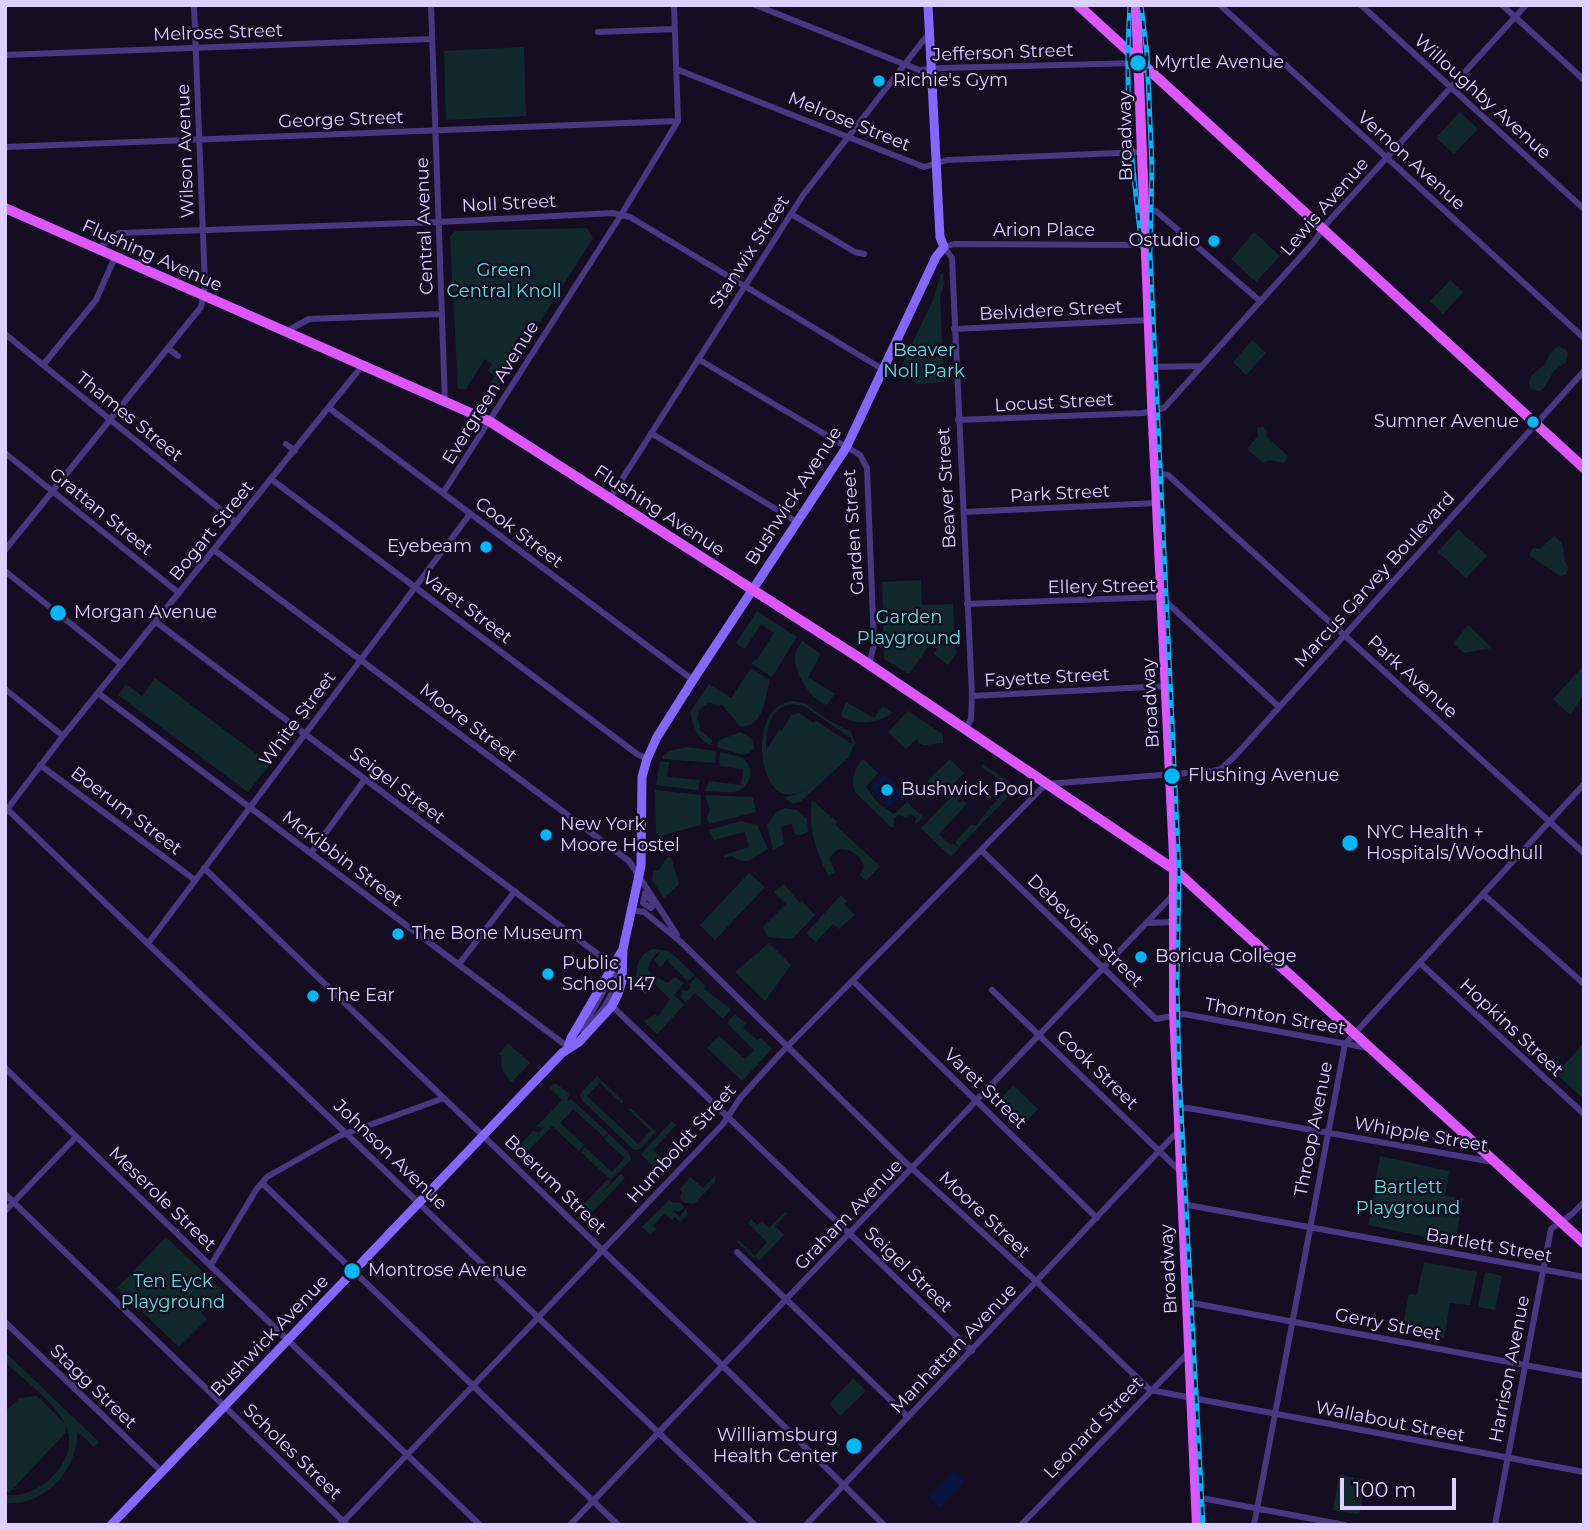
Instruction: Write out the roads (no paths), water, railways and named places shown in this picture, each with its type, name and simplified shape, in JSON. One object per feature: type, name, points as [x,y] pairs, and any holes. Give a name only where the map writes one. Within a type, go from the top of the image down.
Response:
[{"type":"main road","points":[[928,5],[940,237],[944,247]]},
{"type":"main road","points":[[1078,5],[1584,468]]},
{"type":"main road","name":"Broadway","points":[[1136,5],[1144,152],[1143,210],[1150,367],[1175,870],[1174,1016],[1197,1525]]},
{"type":"main road","name":"Flushing Avenue","points":[[5,208],[489,421],[869,664],[1175,870],[1584,1243]]},
{"type":"main road","name":"Bushwick Avenue","points":[[111,1525],[568,1047],[579,1042],[612,1006],[618,994],[623,949],[639,877],[642,777],[647,759],[657,737],[693,680],[846,448],[936,257],[944,247]]},
{"type":"main road","name":"Bushwick Avenue","points":[[568,1047],[623,949]]},
{"type":"street","name":"Wilson Avenue","points":[[194,5],[203,296]]},
{"type":"street","name":"Central Avenue","points":[[430,5],[445,403]]},
{"type":"street","points":[[674,5],[678,121]]},
{"type":"street","name":"Jefferson Street","points":[[755,5],[919,71],[1140,63]]},
{"type":"street","name":"Vernon Avenue","points":[[1220,5],[1584,338]]},
{"type":"street","name":"Willoughby Avenue","points":[[1361,5],[1584,209]]},
{"type":"street","points":[[1502,5],[1584,80]]},
{"type":"street","name":"Lewis Avenue","points":[[1152,411],[1164,408],[1526,5]]},
{"type":"street","points":[[598,32],[675,29]]},
{"type":"street","name":"Stanwix Street","points":[[610,498],[791,215],[929,33]]},
{"type":"street","name":"Melrose Street","points":[[5,55],[432,38]]},
{"type":"street","name":"Melrose Street","points":[[676,69],[924,167],[947,160],[1144,152]]},
{"type":"street","name":"George Street","points":[[5,147],[678,121]]},
{"type":"street","name":"Evergreen Avenue","points":[[443,494],[678,121]]},
{"type":"street","points":[[1143,210],[1156,211],[1259,301]]},
{"type":"street","name":"Noll Street","points":[[97,249],[119,233],[613,213],[630,217],[884,370]]},
{"type":"street","points":[[791,215],[855,252],[864,254]]},
{"type":"street","name":"Arion Place","points":[[944,247],[954,244],[1145,245]]},
{"type":"street","name":"Beaver Street","points":[[944,247],[952,258],[964,512],[972,696],[971,719],[966,728]]},
{"type":"street","points":[[43,365],[96,300],[115,257]]},
{"type":"street","points":[[5,550],[169,349],[201,307],[203,296]]},
{"type":"street","points":[[287,331],[309,318],[442,314]]},
{"type":"street","name":"Belvidere Street","points":[[954,330],[1149,320]]},
{"type":"street","name":"Thames Street","points":[[5,334],[236,522]]},
{"type":"street","points":[[169,349],[178,356]]},
{"type":"street","name":"Garden Street","points":[[698,359],[860,455],[867,467],[874,645],[869,664]]},
{"type":"street","name":"Bogart Street","points":[[6,809],[362,366]]},
{"type":"street","points":[[1150,367],[1202,366]]},
{"type":"street","name":"Marcus Garvey Boulevard","points":[[1046,784],[1221,769],[1584,371]]},
{"type":"street","name":"Cook Street","points":[[329,408],[693,680]]},
{"type":"street","name":"Locust Street","points":[[958,421],[1152,411]]},
{"type":"street","points":[[651,433],[797,522]]},
{"type":"street","points":[[286,444],[295,451]]},
{"type":"street","name":"Grattan Street","points":[[5,453],[179,593]]},
{"type":"street","name":"Park Avenue","points":[[1155,473],[1168,475],[1584,853]]},
{"type":"street","name":"Varet Street","points":[[271,480],[647,759]]},
{"type":"street","name":"Park Street","points":[[964,512],[1157,503]]},
{"type":"street","name":"White Street","points":[[149,942],[470,514]]},
{"type":"street","name":"Moore Street","points":[[214,550],[629,861],[681,942]]},
{"type":"street","points":[[5,571],[121,664]]},
{"type":"street","name":"Ellery Street","points":[[967,604],[1161,597],[1279,707]]},
{"type":"street","name":"Seigel Street","points":[[156,622],[622,972]]},
{"type":"street","name":"Fayette Street","points":[[972,696],[1167,686]]},
{"type":"street","points":[[5,689],[63,736]]},
{"type":"street","name":"McKibbin Street","points":[[98,693],[568,1047]]},
{"type":"street","name":"Boerum Street","points":[[40,765],[195,880]]},
{"type":"street","points":[[311,853],[365,779]]},
{"type":"street","name":"Humboldt Street","points":[[344,1524],[728,1117],[741,1097],[789,1046],[1046,784]]},
{"type":"street","name":"Throop Avenue","points":[[1254,1525],[1345,1044],[1584,784]]},
{"type":"street","name":"Johnson Avenue","points":[[6,809],[149,942],[755,1525]]},
{"type":"street","name":"Debevoise Street","points":[[982,851],[1156,1019],[1174,1016]]},
{"type":"street","name":"Boerum Street","points":[[204,868],[723,1366],[884,1525]]},
{"type":"street","points":[[459,964],[514,891]]},
{"type":"street","name":"Graham Avenue","points":[[570,1525],[1175,893]]},
{"type":"street","points":[[1483,894],[1584,985]]},
{"type":"street","name":"Moore Street","points":[[632,910],[644,912],[681,942],[913,1168],[1150,1390]]},
{"type":"street","points":[[1146,923],[1175,922]]},
{"type":"street","name":"Hopkins Street","points":[[1420,963],[1584,1114]]},
{"type":"street","points":[[614,974],[618,979],[610,998],[583,1030],[614,974]]},
{"type":"street","name":"Varet Street","points":[[853,981],[1097,1218]]},
{"type":"street","name":"Cook Street","points":[[992,990],[1181,1172]]},
{"type":"street","name":"Seigel Street","points":[[612,1006],[972,1351]]},
{"type":"street","name":"Thornton Street","points":[[1174,1016],[1184,1014],[1372,1048]]},
{"type":"street","name":"Meserole Street","points":[[5,1069],[481,1525]]},
{"type":"street","points":[[211,1265],[262,1183],[281,1169],[348,1133],[444,1098]]},
{"type":"street","name":"Whipple Street","points":[[1178,1109],[1188,1108],[1495,1162]]},
{"type":"street","name":"Manhattan Avenue","points":[[806,1525],[1179,1130]]},
{"type":"street","points":[[5,1211],[76,1137]]},
{"type":"street","points":[[262,1183],[618,1525]]},
{"type":"street","name":"Scholes Street","points":[[5,1194],[344,1524]]},
{"type":"street","points":[[1561,1222],[1584,1202]]},
{"type":"street","name":"Bartlett Street","points":[[1182,1204],[1584,1277]]},
{"type":"street","name":"Harrison Avenue","points":[[1495,1525],[1542,1271],[1552,1229],[1561,1222]]},
{"type":"street","points":[[737,1252],[908,1418]]},
{"type":"street","name":"Gerry Street","points":[[1187,1302],[1584,1376]]},
{"type":"street","name":"Stagg Street","points":[[5,1322],[160,1471]]},
{"type":"street","name":"Leonard Street","points":[[1020,1525],[1189,1352]]},
{"type":"street","points":[[1150,1390],[1191,1399]]},
{"type":"street","name":"Wallabout Street","points":[[1191,1399],[1584,1472]]},
{"type":"street","points":[[1196,1497],[1345,1525]]},
{"type":"railway","points":[[1130,5],[1129,119],[1141,246]]},
{"type":"railway","points":[[1141,5],[1147,55],[1152,167],[1150,253],[1179,872],[1179,1076],[1203,1525]]},
{"type":"place","name":"Myrtle Avenue","points":[[1138,63]]},
{"type":"place","name":"Richie's Gym","points":[[879,81]]},
{"type":"place","name":"Ostudio","points":[[1214,241]]},
{"type":"place","name":"Sumner Avenue","points":[[1533,422]]},
{"type":"place","name":"Eyebeam","points":[[486,547]]},
{"type":"place","name":"Morgan Avenue","points":[[58,613]]},
{"type":"place","name":"Flushing Avenue","points":[[1172,776]]},
{"type":"place","name":"Bushwick Pool","points":[[887,790]]},
{"type":"place","name":"New York Moore Hostel","points":[[546,835]]},
{"type":"place","name":"NYC Health + Hospitals/Woodhull","points":[[1350,843]]},
{"type":"place","name":"The Bone Museum","points":[[398,934]]},
{"type":"place","name":"Boricua College","points":[[1141,957]]},
{"type":"place","name":"Public School 147","points":[[548,974]]},
{"type":"place","name":"The Ear","points":[[313,996]]},
{"type":"place","name":"Montrose Avenue","points":[[352,1271]]},
{"type":"place","name":"Williamsburg Health Center","points":[[854,1446]]},
{"type":"park label","name":"Green Central Knoll","points":[[504,281]]},
{"type":"park label","name":"Beaver Noll Park","points":[[924,361]]},
{"type":"park label","name":"Garden Playground","points":[[909,628]]},
{"type":"park label","name":"Bartlett Playground","points":[[1408,1198]]},
{"type":"park label","name":"Ten Eyck Playground","points":[[173,1292]]}]
